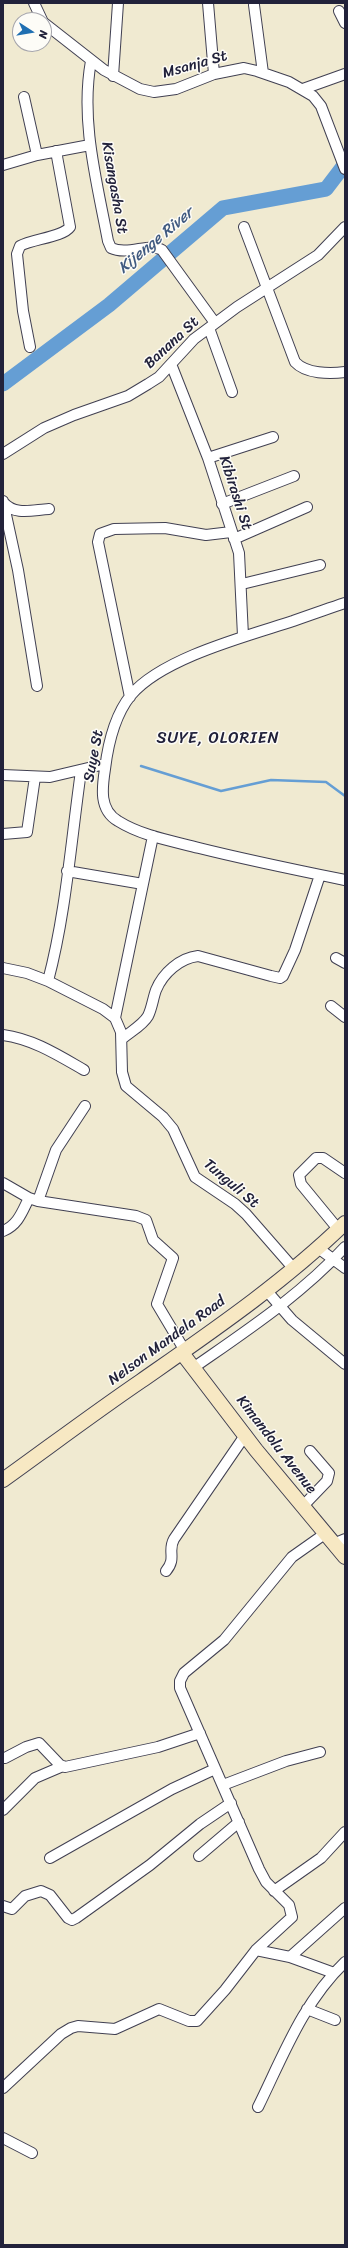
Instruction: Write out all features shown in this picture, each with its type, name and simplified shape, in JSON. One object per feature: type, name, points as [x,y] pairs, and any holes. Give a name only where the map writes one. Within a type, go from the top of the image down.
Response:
[{"type":"main road","name":"Nelson Mandela Road","points":[[3,1480],[184,1352],[294,1269],[342,1226]]},
{"type":"main road","name":"Kimandolu Avenue","points":[[184,1352],[193,1368],[302,1506],[335,1539],[345,1557]]},
{"type":"street","points":[[114,76],[118,3]]},
{"type":"street","points":[[208,3],[214,74]]},
{"type":"street","points":[[254,5],[263,73]]},
{"type":"street","points":[[339,11],[345,23]]},
{"type":"street","name":"Msanja St","points":[[52,29],[91,61],[114,76],[140,89],[154,92],[176,89],[214,74],[244,68],[263,73],[303,90],[312,96],[321,106],[345,170]]},
{"type":"street","name":"Kisangasha St","points":[[91,61],[87,93],[90,145],[108,241],[111,248],[122,252],[160,248],[212,326]]},
{"type":"street","points":[[303,90],[345,74]]},
{"type":"street","points":[[24,97],[37,155]]},
{"type":"street","points":[[3,165],[37,155],[90,145]]},
{"type":"street","points":[[30,347],[23,311],[16,254],[20,246],[28,241],[65,232],[70,227],[56,151]]},
{"type":"street","points":[[244,227],[295,362],[298,366],[319,372],[345,372]]},
{"type":"street","name":"Banana St","points":[[3,454],[44,428],[139,390],[159,377],[194,339],[267,288],[318,255],[345,227]]},
{"type":"street","points":[[212,326],[232,392]]},
{"type":"street","name":"Kibirashi St","points":[[171,364],[208,458],[241,562],[242,584],[240,601],[243,636]]},
{"type":"street","points":[[208,458],[273,437]]},
{"type":"street","points":[[222,504],[294,476]]},
{"type":"street","points":[[3,502],[15,511],[49,509]]},
{"type":"street","points":[[3,502],[18,570],[37,686]]},
{"type":"street","points":[[130,697],[98,542],[100,534],[114,529],[165,528],[206,535],[233,535],[307,507]]},
{"type":"street","points":[[242,584],[320,564]]},
{"type":"street","name":"Suye St","points":[[345,604],[243,636],[181,661],[141,684],[130,697],[118,717],[109,740],[102,797],[109,814],[117,821],[153,836],[232,856],[345,880]]},
{"type":"street","points":[[3,775],[50,777],[81,771],[105,764]]},
{"type":"street","points":[[48,981],[55,953],[81,771]]},
{"type":"street","points":[[3,834],[27,832],[35,777]]},
{"type":"street","points":[[3,968],[27,973],[48,981],[103,1009],[115,1018],[153,836]]},
{"type":"street","points":[[67,871],[143,884]]},
{"type":"street","points":[[122,1039],[147,1018],[156,990],[166,975],[177,964],[193,956],[198,956],[280,978],[283,976],[295,950],[320,875]]},
{"type":"street","points":[[331,1006],[345,1017]]},
{"type":"street","name":"Tunguli St","points":[[115,1018],[119,1024],[122,1039],[122,1072],[126,1086],[163,1117],[174,1129],[195,1177],[241,1209],[294,1269]]},
{"type":"street","points":[[3,1036],[19,1037],[30,1041],[84,1070]]},
{"type":"street","points":[[3,1231],[11,1227],[19,1219],[34,1199],[56,1150],[85,1106]]},
{"type":"street","points":[[342,1226],[301,1184],[299,1175],[316,1158],[323,1158],[345,1173]]},
{"type":"street","points":[[3,1183],[34,1199],[136,1216],[146,1220],[153,1240],[173,1258],[156,1304],[184,1352]]},
{"type":"street","points":[[193,1368],[279,1306],[333,1260],[345,1247]]},
{"type":"street","points":[[318,1248],[345,1268]]},
{"type":"street","points":[[266,1290],[292,1320],[345,1364]]},
{"type":"street","points":[[166,1571],[172,1562],[171,1546],[174,1539],[246,1434]]},
{"type":"street","points":[[302,1506],[327,1481],[329,1473],[310,1451]]},
{"type":"street","points":[[3,2088],[60,2034],[78,2026],[115,2029],[159,2009],[189,2021],[196,2021],[225,1990],[256,1950],[292,1917],[289,1905],[266,1882],[259,1869],[180,1688],[181,1677],[224,1640],[292,1557],[335,1539]]},
{"type":"street","points":[[3,1810],[35,1778],[63,1766],[158,1747],[200,1733]]},
{"type":"street","points":[[6,1758],[26,1747],[39,1743],[63,1766]]},
{"type":"street","points":[[223,1785],[279,1763],[320,1752]]},
{"type":"street","points":[[50,1858],[172,1789],[215,1769]]},
{"type":"street","points":[[3,1906],[12,1909],[25,1896],[41,1891],[50,1895],[68,1918],[72,1920],[150,1865],[200,1824],[230,1803]]},
{"type":"street","points":[[199,1856],[239,1822]]},
{"type":"street","points":[[274,1891],[321,1858],[345,1832]]},
{"type":"street","points":[[290,1957],[345,1908]]},
{"type":"street","points":[[256,1950],[290,1957],[334,1973]]},
{"type":"street","points":[[258,2107],[298,2024],[307,2009],[334,1973],[345,1962]]},
{"type":"street","points":[[307,2009],[335,2020]]},
{"type":"street","points":[[3,2138],[32,2153]]},
{"type":"waterway","name":"Kijenge River","points":[[3,384],[109,305],[223,208],[326,189],[345,164]]},
{"type":"waterway","points":[[141,766],[221,791],[271,780],[326,782],[345,796]]},
{"type":"district","name":"SUYE, OLORIEN","points":[[218,739]]}]
